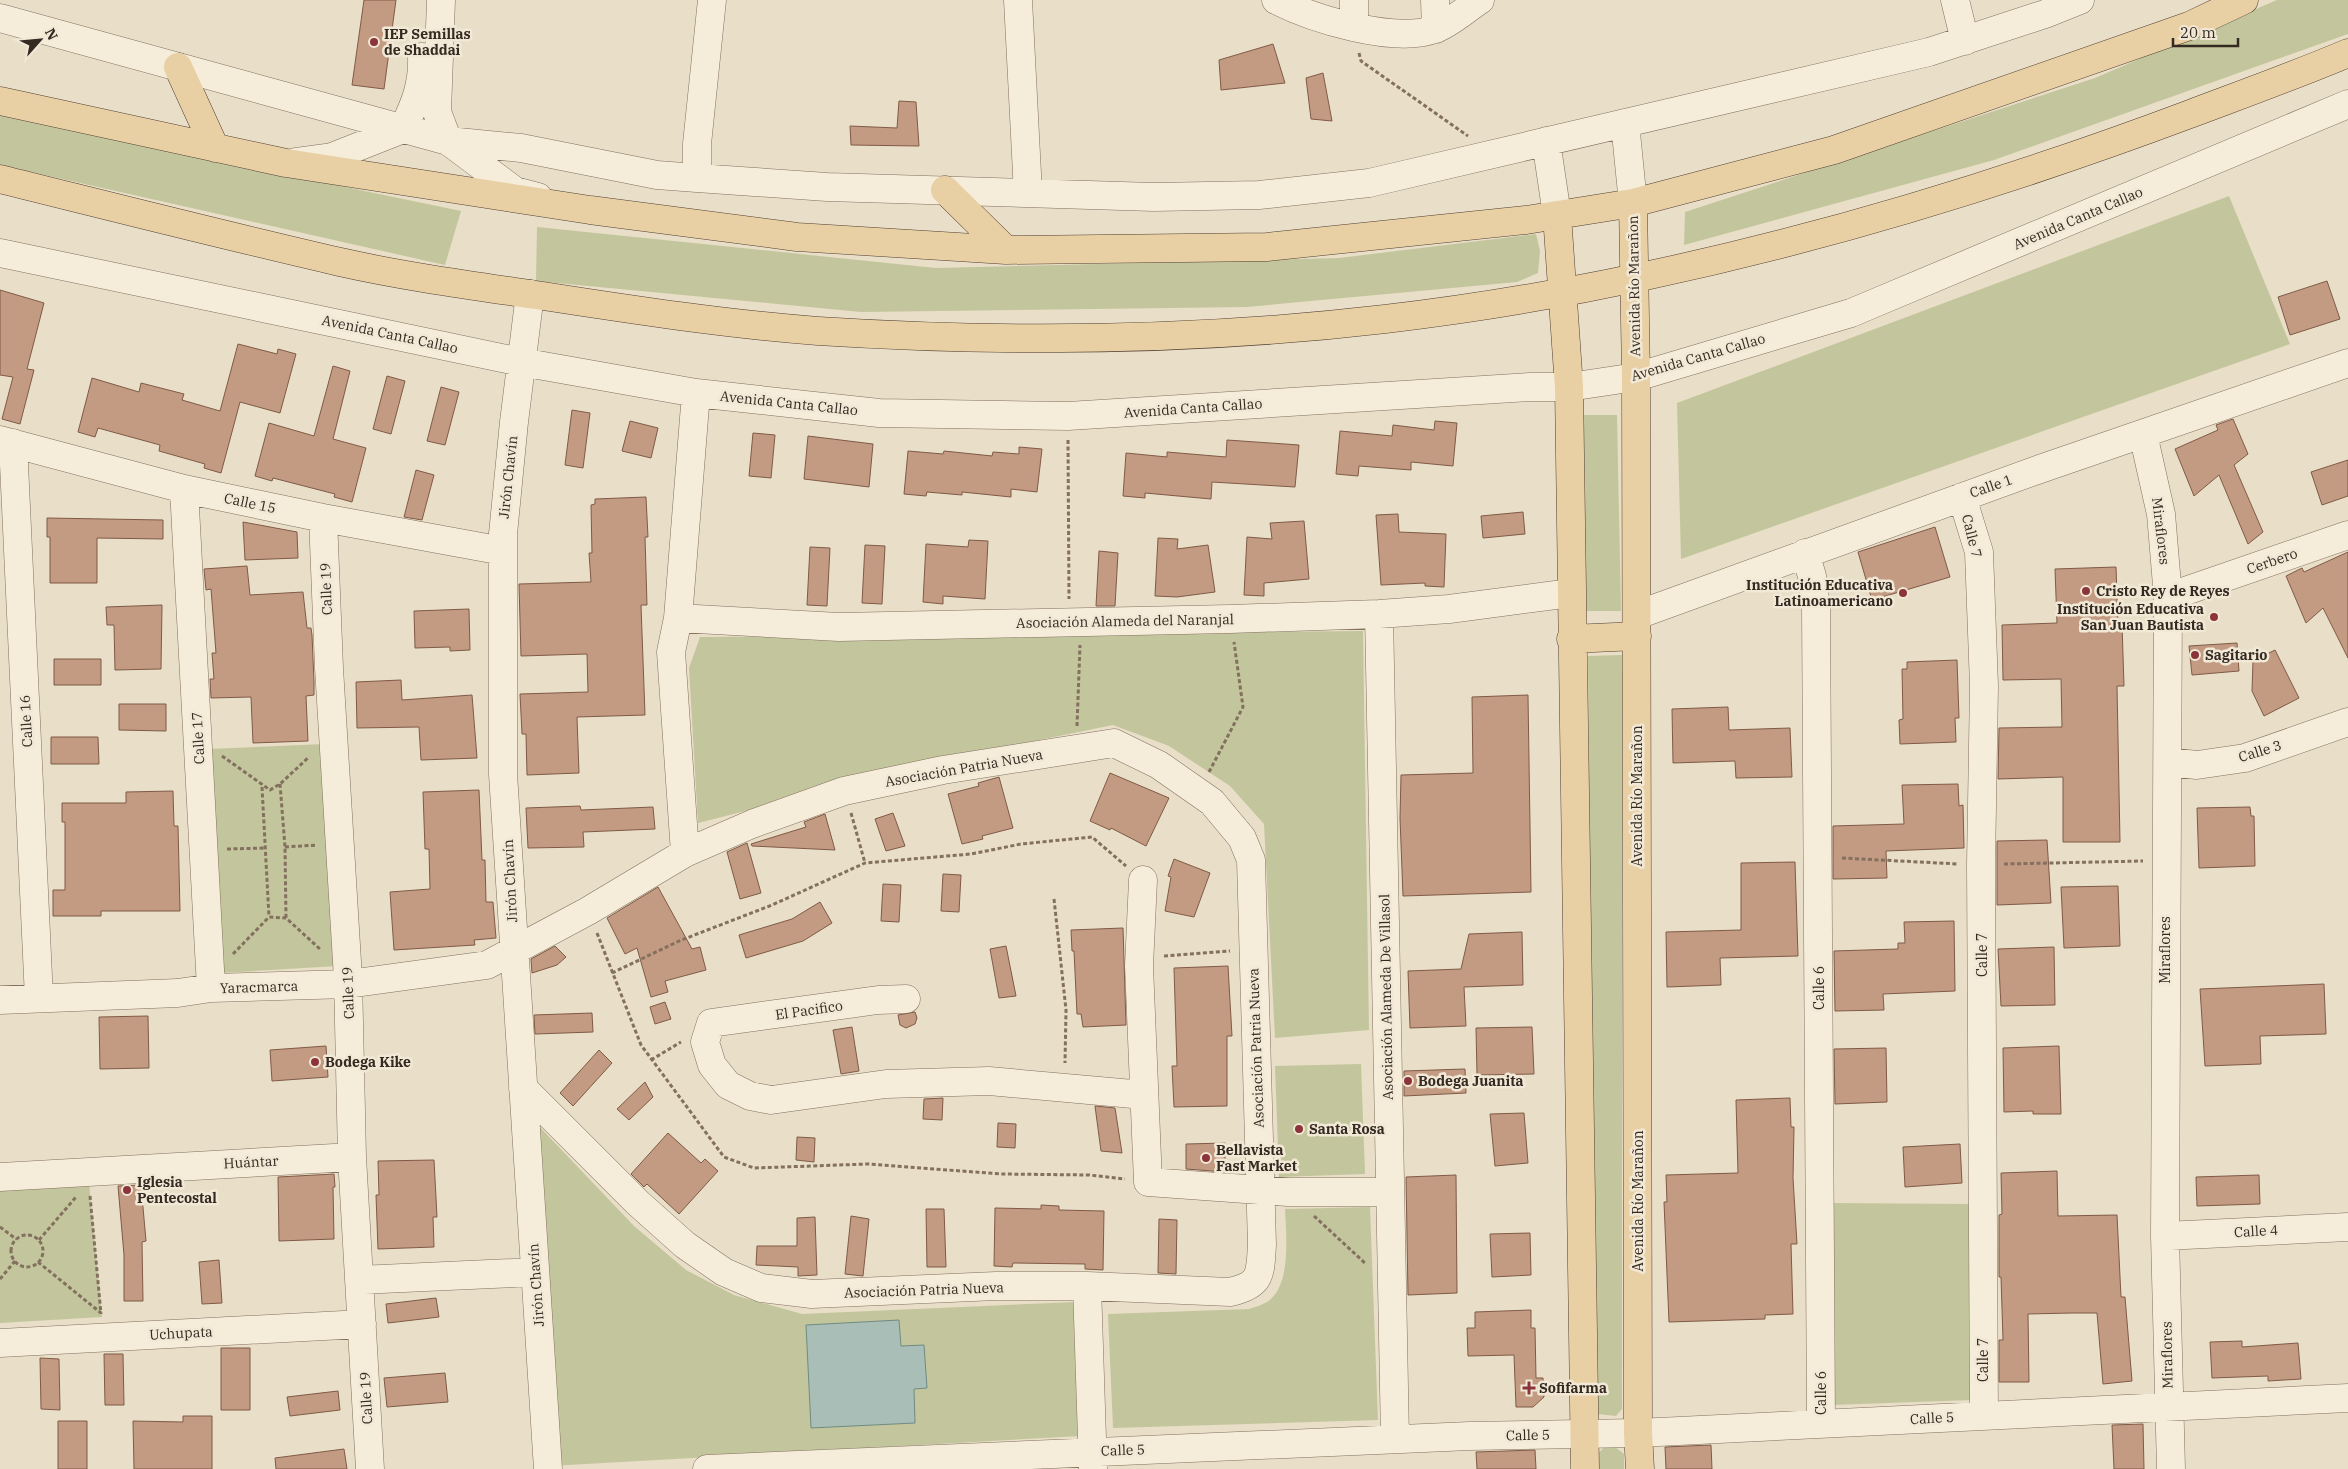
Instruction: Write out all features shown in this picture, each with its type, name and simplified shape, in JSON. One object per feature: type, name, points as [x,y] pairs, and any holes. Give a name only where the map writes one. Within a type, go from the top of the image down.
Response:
[{"type":"main road","points":[[0,101],[286,163],[590,210],[797,238],[1006,250],[1266,247],[1557,216],[1633,203],[1834,150],[2189,26],[2244,0]]},
{"type":"main road","points":[[0,179],[344,263],[465,285],[672,316],[814,330],[957,338],[1100,338],[1243,332],[1385,319],[1527,299],[1633,278],[1836,230],[1954,196],[2089,152],[2348,53]]},
{"type":"main road","points":[[178,67],[215,148]]},
{"type":"main road","points":[[945,190],[1006,250]]},
{"type":"main road","name":"Avenida Río Marañon","points":[[1633,203],[1636,377],[1638,1434],[1640,1469]]},
{"type":"main road","points":[[1557,216],[1569,386],[1585,1469]]},
{"type":"main road","points":[[1572,639],[1637,625]]},
{"type":"street","points":[[286,163],[332,157],[402,129],[414,106],[422,78],[423,0]]},
{"type":"street","points":[[441,0],[436,112],[448,141],[515,191],[590,210]]},
{"type":"street","points":[[697,178],[697,144],[712,0]]},
{"type":"street","points":[[1018,0],[1028,193]]},
{"type":"street","points":[[1276,0],[1292,8],[1354,13],[1378,33],[1412,34],[1436,29],[1480,0]]},
{"type":"street","points":[[1435,0],[1436,29]]},
{"type":"street","points":[[1956,0],[1965,41]]},
{"type":"street","points":[[0,18],[448,141],[521,148],[657,175],[827,187],[1154,197],[1258,195],[1369,183],[1486,154],[1929,52],[2045,14],[2080,0]]},
{"type":"street","name":"Avenida Canta Callao","points":[[0,253],[521,362],[696,393],[879,413],[1068,416],[1569,386],[1636,377],[1851,313],[2348,104]]},
{"type":"street","name":"Avenida Río Marañon","points":[[1626,123],[1633,203]]},
{"type":"street","points":[[1546,141],[1557,216]]},
{"type":"street","name":"Jirón Chavín","points":[[530,294],[521,362],[503,551],[503,774],[548,1469]]},
{"type":"street","name":"Calle 1","points":[[1637,625],[1806,554],[1962,497],[2348,363]]},
{"type":"street","points":[[684,853],[671,652],[678,618],[696,393]]},
{"type":"street","name":"Miraflores","points":[[2143,434],[2161,514],[2168,597],[2165,1236],[2171,1469]]},
{"type":"street","name":"Calle 15","points":[[7,441],[184,489],[323,518],[503,551]]},
{"type":"street","name":"Calle 16","points":[[7,441],[39,998]]},
{"type":"street","name":"Calle 17","points":[[184,489],[211,982]]},
{"type":"street","name":"Calle 7","points":[[1962,497],[1979,552],[1984,686],[1981,865],[1984,1416]]},
{"type":"street","name":"Calle 19","points":[[323,518],[333,735],[348,975],[352,1157],[370,1469]]},
{"type":"street","name":"Cerbero","points":[[2168,597],[2348,535]]},
{"type":"street","name":"Calle 6","points":[[1806,554],[1812,576],[1816,607],[1821,1424]]},
{"type":"street","name":"Asociación Alameda del Naranjal","points":[[678,618],[839,627],[1230,619],[1379,614],[1449,609],[1571,593]]},
{"type":"street","name":"Asociación Alameda De Villasol","points":[[1379,614],[1395,1439]]},
{"type":"street","name":"Calle 3","points":[[2168,762],[2197,765],[2245,758],[2348,722]]},
{"type":"street","name":"Asociación Patria Nueva","points":[[514,952],[588,911],[684,853],[752,824],[844,791],[943,770],[1114,743],[1159,765],[1212,802],[1242,838],[1250,860],[1260,1190],[1260,1272],[1256,1281],[1246,1289],[1230,1292],[1087,1286],[996,1286],[812,1294],[761,1288],[724,1272],[685,1244],[638,1203],[523,1088]]},
{"type":"street","points":[[1143,880],[1140,958],[1148,1182],[1288,1192],[1390,1192]]},
{"type":"street","name":"Yaracmarca","points":[[0,1000],[178,993],[211,982],[487,965],[514,952]]},
{"type":"street","name":"El Pacifico","points":[[906,1000],[878,1000],[711,1023],[705,1042],[712,1065],[728,1085],[750,1096],[771,1100],[886,1084],[989,1081],[1064,1089]]},
{"type":"street","points":[[1064,1089],[1144,1095]]},
{"type":"street","name":"Huántar","points":[[0,1177],[88,1177],[352,1157]]},
{"type":"street","name":"Calle 4","points":[[2165,1236],[2348,1226]]},
{"type":"street","points":[[359,1280],[535,1272]]},
{"type":"street","points":[[1087,1286],[1092,1460]]},
{"type":"street","name":"Uchupata","points":[[0,1343],[362,1324]]},
{"type":"street","name":"Calle 5","points":[[707,1469],[1092,1460],[1395,1439],[1638,1434],[2348,1398]]},
{"type":"path","points":[[1354,13],[1361,60],[1462,130],[1486,154]]},
{"type":"path","points":[[1068,416],[1075,622],[1076,749]]},
{"type":"path","points":[[1198,793],[1243,707],[1230,619]]},
{"type":"path","points":[[198,737],[262,786],[270,790],[280,784],[333,735]]},
{"type":"path","points":[[280,784],[285,847],[286,918]]},
{"type":"path","points":[[211,982],[269,917],[262,786]]},
{"type":"path","points":[[844,791],[865,863]]},
{"type":"path","points":[[612,973],[679,941],[772,905],[865,863],[971,854],[1021,844],[1092,837],[1143,880]]},
{"type":"path","points":[[285,847],[322,845],[339,840]]},
{"type":"path","points":[[204,850],[265,848]]},
{"type":"path","points":[[1054,899],[1066,1010],[1064,1089]]},
{"type":"path","points":[[588,911],[641,1045],[724,1157],[754,1168],[868,1164],[1001,1174],[1089,1175],[1148,1182]]},
{"type":"path","points":[[269,917],[286,918],[348,975]]},
{"type":"path","points":[[1140,958],[1253,950]]},
{"type":"path","points":[[39,1240],[88,1177]]},
{"type":"path","points":[[38,1262],[101,1314],[88,1177]]},
{"type":"path","points":[[1288,1192],[1392,1287]]},
{"type":"path","points":[[0,1226],[16,1239]]},
{"type":"path","points":[[25,1234],[36,1237],[39,1240],[43,1249],[38,1262],[29,1267],[15,1261],[11,1247],[16,1239],[25,1234]]},
{"type":"path","points":[[0,1279],[15,1261]]},
{"type":"green space","points":[[2277,0],[2348,0],[2348,34],[1994,160],[1684,245],[1685,212],[2095,78]]},
{"type":"green space","points":[[0,115],[461,211],[445,265],[0,165]]},
{"type":"green space","points":[[2229,196],[2290,344],[1681,559],[1677,403]]},
{"type":"green space","points":[[537,227],[936,268],[1339,258],[1536,234],[1540,251],[1538,273],[1517,282],[1247,307],[861,312],[536,281]]},
{"type":"green space","points":[[1582,415],[1617,415],[1621,611],[1586,611]]},
{"type":"green space","points":[[1363,631],[1369,1030],[1275,1038],[1264,824],[1230,786],[1169,746],[1113,725],[965,755],[698,823],[689,668],[700,637]]},
{"type":"green space","points":[[1622,655],[1622,1409],[1616,1416],[1598,1414],[1592,1404],[1588,656]]},
{"type":"green space","points":[[325,744],[337,966],[221,973],[209,749]]},
{"type":"green space","points":[[1361,1064],[1365,1174],[1279,1177],[1275,1066]]},
{"type":"green space","points":[[535,1122],[634,1226],[686,1270],[734,1295],[802,1314],[1075,1302],[1080,1436],[550,1466]]},
{"type":"green space","points":[[89,1183],[102,1317],[0,1323],[0,1186]]},
{"type":"green space","points":[[1829,1203],[1970,1204],[1972,1400],[1832,1405]]},
{"type":"green space","points":[[1370,1207],[1378,1420],[1113,1428],[1108,1314],[1249,1309],[1261,1305],[1275,1294],[1284,1272],[1286,1259],[1285,1209]]},
{"type":"green space","points":[[1614,1446],[1624,1454],[1624,1469],[1597,1469],[1597,1454],[1605,1447]]},
{"type":"water","points":[[899,1320],[901,1346],[924,1345],[927,1388],[914,1389],[915,1423],[811,1428],[806,1325]]},
{"type":"building","name":"IEP Semillas de Shaddai","points":[[364,0],[396,0],[384,89],[352,85]]},
{"type":"building","points":[[1273,44],[1285,83],[1221,90],[1219,60]]},
{"type":"building","points":[[1323,73],[1332,121],[1311,119],[1306,78]]},
{"type":"building","points":[[899,101],[916,102],[919,146],[851,145],[850,126],[897,128]]},
{"type":"building","points":[[2327,281],[2340,319],[2290,335],[2278,297]]},
{"type":"building","points":[[0,290],[44,303],[27,369],[34,370],[20,424],[2,419],[13,377],[0,375]]},
{"type":"building","points":[[238,344],[277,354],[278,349],[296,354],[280,413],[240,402],[221,473],[204,468],[205,464],[159,451],[160,445],[98,428],[95,437],[78,432],[92,378],[139,392],[141,383],[184,394],[182,400],[220,411]]},
{"type":"building","points":[[333,366],[350,371],[333,439],[366,448],[352,502],[334,497],[335,494],[273,478],[272,481],[255,476],[269,423],[314,436]]},
{"type":"building","points":[[387,376],[405,381],[391,434],[373,429]]},
{"type":"building","points":[[441,387],[459,392],[445,445],[427,441]]},
{"type":"building","points":[[572,410],[590,413],[583,468],[565,465]]},
{"type":"building","points":[[2233,419],[2248,454],[2234,465],[2263,532],[2248,544],[2219,475],[2194,496],[2175,449],[2218,430],[2216,425]]},
{"type":"building","points":[[630,421],[658,428],[651,458],[622,451]]},
{"type":"building","points":[[1435,421],[1457,423],[1453,466],[1411,462],[1411,470],[1359,466],[1358,476],[1336,474],[1340,431],[1392,436],[1393,425],[1434,430]]},
{"type":"building","points":[[753,433],[775,435],[771,478],[749,476]]},
{"type":"building","points":[[808,436],[873,444],[869,487],[804,479]]},
{"type":"building","points":[[1227,440],[1299,445],[1295,487],[1212,482],[1211,499],[1145,493],[1145,498],[1123,496],[1126,453],[1167,457],[1167,452],[1226,457]]},
{"type":"building","points":[[1019,447],[1042,449],[1037,492],[1011,489],[1011,497],[962,492],[962,495],[927,492],[926,496],[904,494],[908,451],[943,454],[944,451],[992,456],[993,452],[1019,454]]},
{"type":"building","points":[[2348,460],[2348,496],[2322,505],[2311,472]]},
{"type":"building","points":[[416,470],[434,475],[422,520],[404,517]]},
{"type":"building","points":[[646,497],[648,537],[645,537],[647,605],[641,605],[645,715],[577,717],[579,773],[527,775],[526,734],[522,734],[520,694],[588,692],[587,654],[521,656],[519,584],[591,582],[589,553],[592,553],[591,505],[595,504],[595,499]]},
{"type":"building","points":[[1523,512],[1525,534],[1483,538],[1481,516]]},
{"type":"building","points":[[1398,514],[1399,532],[1446,534],[1444,587],[1425,586],[1425,583],[1381,585],[1376,515]]},
{"type":"building","points":[[47,518],[163,520],[163,539],[97,538],[97,583],[50,583],[50,537],[47,537]]},
{"type":"building","points":[[1304,521],[1309,579],[1264,583],[1264,596],[1244,595],[1247,537],[1272,539],[1270,523]]},
{"type":"building","points":[[243,522],[297,532],[298,558],[245,560]]},
{"type":"building","points":[[1935,527],[1950,577],[1872,600],[1858,552]]},
{"type":"building","points":[[1158,538],[1178,539],[1177,549],[1208,545],[1215,592],[1177,597],[1155,596]]},
{"type":"building","points":[[969,540],[988,541],[985,599],[943,596],[943,604],[923,602],[926,544],[968,547]]},
{"type":"building","points":[[865,545],[885,546],[882,604],[862,603]]},
{"type":"building","points":[[810,547],[830,548],[827,606],[807,605]]},
{"type":"building","points":[[1099,551],[1118,553],[1115,606],[1096,606]]},
{"type":"building","points":[[2348,552],[2348,658],[2323,608],[2306,623],[2286,576],[2302,568],[2304,572]]},
{"type":"building","points":[[247,566],[250,595],[303,592],[307,628],[311,628],[312,635],[314,682],[314,695],[306,696],[308,741],[253,743],[251,697],[211,698],[210,679],[214,679],[212,653],[216,653],[211,589],[206,590],[204,569]]},
{"type":"building","points":[[2116,567],[2118,624],[2122,624],[2124,686],[2117,686],[2120,842],[2063,842],[2063,777],[1998,779],[1999,728],[2062,727],[2061,679],[2003,680],[2002,625],[2057,623],[2055,569]]},
{"type":"building","points":[[162,605],[161,669],[115,670],[114,625],[107,625],[106,607]]},
{"type":"building","points":[[469,609],[470,650],[450,651],[450,647],[415,648],[414,611]]},
{"type":"building","points":[[2237,643],[2239,671],[2192,675],[2189,646]]},
{"type":"building","points":[[2275,650],[2299,698],[2264,716],[2252,691],[2253,661]]},
{"type":"building","points":[[54,659],[101,659],[101,685],[54,685]]},
{"type":"building","points":[[1957,660],[1959,718],[1955,718],[1956,742],[1900,744],[1899,720],[1903,719],[1902,669],[1907,669],[1907,662]]},
{"type":"building","points":[[401,680],[402,700],[472,695],[477,758],[421,760],[419,727],[357,728],[356,682]]},
{"type":"building","points":[[1528,695],[1531,892],[1403,896],[1400,818],[1401,775],[1473,773],[1472,697]]},
{"type":"building","points":[[119,704],[166,704],[166,731],[119,730]]},
{"type":"building","points":[[1728,707],[1729,730],[1790,728],[1792,777],[1736,778],[1735,761],[1673,763],[1672,709]]},
{"type":"building","points":[[51,737],[98,737],[99,764],[51,764]]},
{"type":"building","points":[[1110,773],[1169,798],[1146,846],[1111,828],[1110,830],[1090,821]]},
{"type":"building","points":[[999,777],[1013,828],[982,836],[983,839],[962,844],[948,794],[979,786],[978,783]]},
{"type":"building","points":[[1958,784],[1959,806],[1963,805],[1964,848],[1886,851],[1887,878],[1833,879],[1833,826],[1904,824],[1902,785]]},
{"type":"building","points":[[479,790],[482,860],[485,860],[486,902],[493,902],[496,938],[474,940],[475,945],[394,950],[390,892],[430,889],[429,849],[425,849],[423,792]]},
{"type":"building","points":[[173,791],[174,826],[178,826],[180,911],[101,911],[101,916],[53,916],[53,890],[65,890],[65,822],[62,822],[62,803],[126,803],[126,792]]},
{"type":"building","points":[[580,806],[581,810],[653,807],[655,829],[583,832],[584,847],[528,848],[526,808]]},
{"type":"building","points":[[2250,807],[2251,816],[2254,816],[2255,866],[2199,868],[2197,808]]},
{"type":"building","points":[[893,813],[905,846],[886,851],[875,819]]},
{"type":"building","points":[[825,814],[835,850],[752,846],[751,844],[806,827],[804,822]]},
{"type":"building","points":[[2047,840],[2051,903],[1997,905],[1997,841]]},
{"type":"building","points":[[747,843],[761,893],[740,899],[727,852]]},
{"type":"building","points":[[1174,859],[1210,873],[1194,917],[1165,911],[1171,877],[1168,876]]},
{"type":"building","points":[[1795,862],[1798,956],[1720,958],[1721,985],[1667,987],[1666,932],[1741,930],[1741,863]]},
{"type":"building","points":[[943,874],[961,875],[959,912],[941,911]]},
{"type":"building","points":[[883,884],[901,885],[899,922],[881,921]]},
{"type":"building","points":[[2118,886],[2120,946],[2064,948],[2061,887]]},
{"type":"building","points":[[658,887],[692,949],[700,947],[706,970],[665,981],[668,992],[651,997],[637,948],[625,954],[607,918]]},
{"type":"building","points":[[820,902],[832,923],[803,941],[746,958],[739,935],[792,919]]},
{"type":"building","points":[[1954,921],[1955,991],[1883,994],[1884,1010],[1835,1011],[1834,951],[1898,949],[1898,943],[1905,943],[1904,922]]},
{"type":"building","points":[[1123,928],[1126,1025],[1083,1027],[1081,1014],[1077,1014],[1071,930]]},
{"type":"building","points":[[1522,932],[1523,985],[1464,987],[1466,1026],[1410,1028],[1408,971],[1461,969],[1469,934]]},
{"type":"building","points":[[555,946],[566,957],[557,965],[532,973],[531,959]]},
{"type":"building","points":[[1006,946],[1016,996],[999,998],[990,949]]},
{"type":"building","points":[[2054,947],[2055,1005],[2001,1006],[1998,949]]},
{"type":"building","points":[[1228,966],[1232,1036],[1227,1036],[1227,1106],[1174,1107],[1172,1066],[1177,1066],[1174,968]]},
{"type":"building","points":[[2324,984],[2326,1034],[2260,1036],[2261,1064],[2205,1066],[2200,989]]},
{"type":"building","points":[[665,1002],[671,1019],[655,1024],[650,1007]]},
{"type":"building","points":[[915,1012],[917,1018],[915,1024],[906,1028],[900,1025],[898,1015]]},
{"type":"building","points":[[592,1013],[593,1032],[535,1034],[534,1015]]},
{"type":"building","points":[[148,1016],[149,1068],[100,1069],[99,1017]]},
{"type":"building","points":[[852,1027],[859,1071],[841,1074],[833,1030]]},
{"type":"building","points":[[1532,1027],[1534,1074],[1477,1075],[1476,1028]]},
{"type":"building","points":[[326,1046],[328,1077],[272,1081],[270,1050]]},
{"type":"building","points":[[2059,1046],[2061,1114],[2033,1114],[2033,1111],[2004,1112],[2003,1048]]},
{"type":"building","points":[[1886,1048],[1887,1102],[1835,1104],[1834,1049]]},
{"type":"building","points":[[599,1050],[612,1063],[573,1106],[560,1093]]},
{"type":"building","points":[[1465,1069],[1466,1093],[1404,1096],[1404,1071]]},
{"type":"building","points":[[645,1082],[653,1097],[629,1120],[617,1109]]},
{"type":"building","points":[[943,1098],[942,1120],[923,1119],[924,1099]]},
{"type":"building","points":[[1790,1098],[1791,1127],[1794,1127],[1793,1178],[1797,1244],[1791,1244],[1793,1314],[1765,1315],[1765,1319],[1669,1322],[1664,1202],[1667,1202],[1666,1175],[1738,1173],[1736,1100]]},
{"type":"building","points":[[1095,1106],[1115,1108],[1122,1153],[1101,1151]]},
{"type":"building","points":[[1524,1113],[1528,1163],[1495,1166],[1490,1114]]},
{"type":"building","points":[[998,1123],[1016,1124],[1015,1148],[997,1147]]},
{"type":"building","points":[[668,1133],[701,1163],[705,1159],[718,1171],[679,1214],[647,1184],[644,1187],[631,1174]]},
{"type":"building","points":[[797,1137],[815,1138],[814,1162],[796,1160]]},
{"type":"building","name":"Bellavista Fast Market","points":[[1225,1143],[1225,1172],[1186,1169],[1186,1144]]},
{"type":"building","points":[[1960,1144],[1962,1183],[1905,1187],[1903,1147]]},
{"type":"building","points":[[434,1160],[437,1217],[433,1217],[434,1247],[378,1249],[376,1195],[379,1195],[378,1161]]},
{"type":"building","points":[[2057,1171],[2058,1216],[2117,1215],[2121,1297],[2125,1297],[2132,1381],[2103,1384],[2097,1313],[2072,1313],[2028,1314],[2029,1382],[1999,1382],[1999,1340],[2003,1340],[2001,1277],[1999,1277],[1999,1215],[2002,1214],[2001,1173]]},
{"type":"building","points":[[334,1174],[334,1239],[279,1241],[278,1177]]},
{"type":"building","points":[[1456,1175],[1457,1293],[1408,1295],[1406,1177]]},
{"type":"building","points":[[2259,1175],[2260,1204],[2197,1206],[2196,1177]]},
{"type":"building","points":[[141,1185],[146,1241],[142,1242],[143,1301],[124,1301],[124,1255],[118,1186]]},
{"type":"building","points":[[1041,1205],[1059,1206],[1059,1210],[1104,1211],[1103,1270],[1085,1269],[1085,1264],[1013,1263],[1012,1267],[994,1266],[995,1208],[1041,1209]]},
{"type":"building","points":[[926,1209],[944,1209],[946,1267],[927,1267]]},
{"type":"building","points":[[851,1216],[869,1219],[863,1276],[845,1274]]},
{"type":"building","points":[[815,1217],[817,1275],[798,1276],[798,1267],[756,1265],[757,1246],[797,1246],[797,1218]]},
{"type":"building","points":[[1159,1219],[1177,1220],[1176,1274],[1158,1273]]},
{"type":"building","points":[[1530,1233],[1531,1275],[1492,1277],[1490,1234]]},
{"type":"building","points":[[219,1260],[222,1303],[202,1304],[199,1262]]},
{"type":"building","points":[[436,1298],[439,1317],[388,1323],[386,1304]]},
{"type":"building","points":[[1531,1310],[1531,1328],[1535,1328],[1536,1378],[1543,1378],[1544,1397],[1533,1407],[1516,1407],[1514,1355],[1468,1356],[1467,1328],[1475,1328],[1475,1312]]},
{"type":"building","points":[[2242,1341],[2242,1347],[2298,1343],[2301,1379],[2268,1381],[2268,1376],[2212,1378],[2210,1342]]},
{"type":"building","points":[[221,1348],[250,1348],[250,1410],[221,1410]]},
{"type":"building","points":[[104,1354],[123,1354],[124,1405],[105,1405]]},
{"type":"building","points":[[40,1358],[59,1359],[60,1410],[41,1409]]},
{"type":"building","points":[[445,1373],[448,1402],[387,1407],[384,1378]]},
{"type":"building","points":[[338,1391],[340,1410],[290,1416],[287,1397]]},
{"type":"building","points":[[183,1416],[212,1416],[212,1469],[134,1469],[133,1421],[183,1422]]},
{"type":"building","points":[[58,1421],[87,1421],[87,1469],[58,1469]]},
{"type":"building","points":[[2143,1424],[2144,1469],[2114,1469],[2112,1425]]},
{"type":"building","points":[[1711,1445],[1712,1469],[1666,1469],[1665,1447]]},
{"type":"building","points":[[344,1449],[347,1469],[276,1469],[275,1458]]},
{"type":"building","points":[[1535,1450],[1536,1469],[1477,1469],[1476,1452]]},
{"type":"place","name":"IEP Semillas de Shaddai","points":[[374,42]]},
{"type":"place","name":"Cristo Rey de Reyes","points":[[2086,591]]},
{"type":"place","name":"Institución Educativa Latinoamericano","points":[[1903,593]]},
{"type":"place","name":"Institución Educativa San Juan Bautista","points":[[2214,617]]},
{"type":"place","name":"Sagitario","points":[[2195,655]]},
{"type":"place","name":"Bodega Kike","points":[[315,1062]]},
{"type":"place","name":"Bodega Juanita","points":[[1408,1081]]},
{"type":"place","name":"Santa Rosa","points":[[1299,1129]]},
{"type":"place","name":"Bellavista Fast Market","points":[[1206,1158]]},
{"type":"place","name":"Iglesia Pentecostal","points":[[127,1190]]},
{"type":"place","name":"Sofifarma","points":[[1529,1388]]}]
